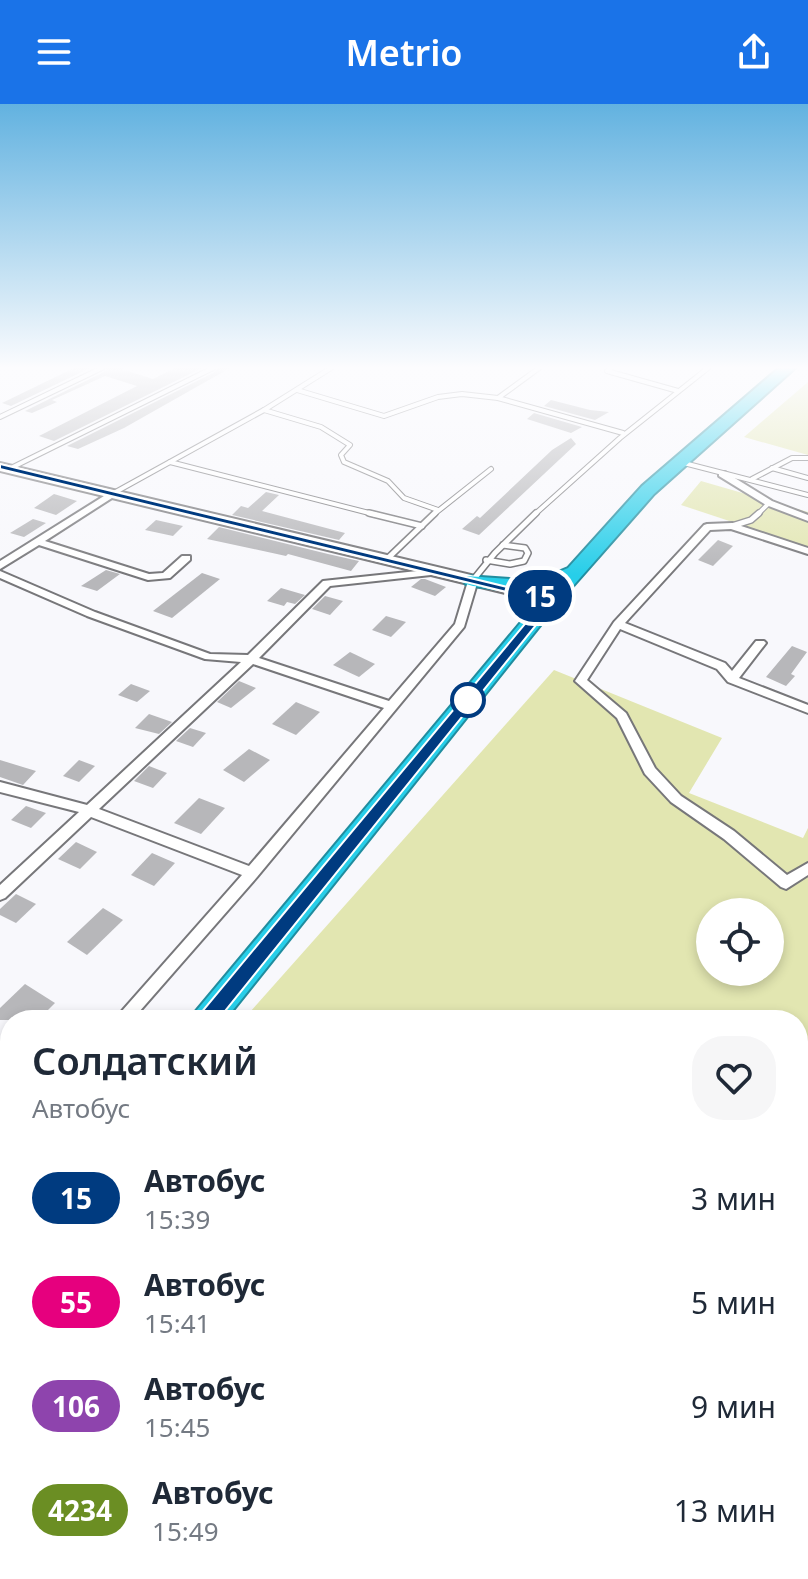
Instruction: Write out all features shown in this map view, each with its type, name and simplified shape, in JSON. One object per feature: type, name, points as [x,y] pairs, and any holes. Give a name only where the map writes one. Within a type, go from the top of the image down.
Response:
[{"type":"highway","points":[[220,1010],[551,599],[678,461],[707,437]]},
{"type":"highway","points":[[473,580],[539,587],[577,569]]},
{"type":"street","points":[[4,468],[551,599]]},
{"type":"street","points":[[722,474],[769,503],[808,518]]},
{"type":"street","points":[[0,566],[112,494]]},
{"type":"street","points":[[808,551],[732,526],[707,527],[618,624],[581,681],[622,716],[650,771],[676,799],[729,835],[786,883],[808,868]]},
{"type":"street","points":[[38,542],[148,577],[166,576],[186,558]]},
{"type":"street","points":[[0,894],[251,659],[327,583],[436,572]]},
{"type":"street","points":[[0,574],[91,614],[209,657],[251,659],[390,706]]},
{"type":"street","points":[[473,580],[503,590],[524,604],[523,634]]},
{"type":"street","points":[[131,1010],[252,873],[460,625],[473,580]]},
{"type":"street","points":[[618,624],[721,666],[732,679],[808,709]]},
{"type":"street","points":[[732,679],[760,643]]},
{"type":"street","points":[[0,787],[88,810],[252,873]]},
{"type":"lane","points":[[4,468],[69,437]]},
{"type":"lane","points":[[112,494],[215,437]]},
{"type":"lane","points":[[340,437],[350,445],[341,455],[344,462],[388,481],[404,498],[438,510]]},
{"type":"lane","points":[[473,580],[486,560],[619,437]]},
{"type":"lane","points":[[750,479],[758,478],[783,461],[800,456],[808,458]]},
{"type":"lane","points":[[678,461],[808,495]]},
{"type":"lane","points":[[170,462],[422,526]]},
{"type":"lane","points":[[772,468],[808,478]]},
{"type":"lane","points":[[386,560],[438,510],[491,469]]},
{"type":"lane","points":[[732,526],[751,520],[769,503]]},
{"type":"lane","points":[[486,560],[510,564],[524,561],[528,553],[525,548],[503,545]]},
{"type":"green space","points":[[744,437],[808,437],[808,455]]},
{"type":"green space","points":[[701,481],[808,512],[808,547],[681,505]]},
{"type":"green space","points":[[554,670],[722,738],[689,793],[803,838],[808,828],[808,1010],[252,1010]]},
{"type":"building","points":[[42,437],[62,437],[54,441]]},
{"type":"building","points":[[85,437],[105,437],[78,449],[67,446]]},
{"type":"building","points":[[571,438],[576,444],[479,535],[462,529],[477,516],[480,518],[552,450]]},
{"type":"building","points":[[266,492],[279,495],[262,511],[345,533],[339,540],[232,515],[241,506],[248,508]]},
{"type":"building","points":[[54,494],[77,501],[56,515],[34,508]]},
{"type":"building","points":[[33,519],[46,523],[24,537],[10,533]]},
{"type":"building","points":[[156,520],[183,526],[173,536],[145,530]]},
{"type":"building","points":[[219,527],[359,561],[351,571],[288,554],[207,539]]},
{"type":"building","points":[[718,540],[733,546],[713,566],[698,560]]},
{"type":"building","points":[[106,570],[120,574],[97,591],[81,586]]},
{"type":"building","points":[[202,573],[220,579],[172,618],[153,611]]},
{"type":"building","points":[[421,579],[446,587],[435,596],[411,587]]},
{"type":"building","points":[[281,588],[305,595],[295,604],[287,602],[284,606],[267,601]]},
{"type":"building","points":[[325,596],[343,601],[330,615],[312,609]]},
{"type":"building","points":[[386,616],[406,622],[391,637],[372,630]]},
{"type":"building","points":[[792,646],[807,652],[791,674],[795,676],[786,686],[766,677]]},
{"type":"building","points":[[350,652],[375,664],[359,677],[333,665]]},
{"type":"building","points":[[239,681],[256,688],[231,708],[217,702]]},
{"type":"building","points":[[131,684],[150,691],[137,702],[118,695]]},
{"type":"building","points":[[296,702],[320,712],[296,735],[272,724]]},
{"type":"building","points":[[149,714],[172,722],[159,734],[135,728]]},
{"type":"building","points":[[190,728],[206,733],[193,747],[176,741]]},
{"type":"building","points":[[249,749],[270,760],[244,782],[223,770]]},
{"type":"building","points":[[0,760],[36,771],[23,785],[0,777]]},
{"type":"building","points":[[79,760],[95,766],[79,782],[63,776]]},
{"type":"building","points":[[149,766],[167,773],[153,788],[134,781]]},
{"type":"building","points":[[199,798],[225,808],[201,834],[174,823]]},
{"type":"building","points":[[26,806],[46,813],[31,828],[11,820]]},
{"type":"building","points":[[76,842],[97,852],[80,869],[58,859]]},
{"type":"building","points":[[152,853],[175,863],[154,886],[131,875]]},
{"type":"building","points":[[16,894],[36,904],[16,923],[0,915],[0,909]]},
{"type":"building","points":[[103,908],[123,920],[87,955],[67,942]]},
{"type":"building","points":[[25,984],[55,1003],[48,1010],[0,1008]]},
{"type":"bus line","name":"15","points":[[0,467],[551,599],[215,1010]]}]
